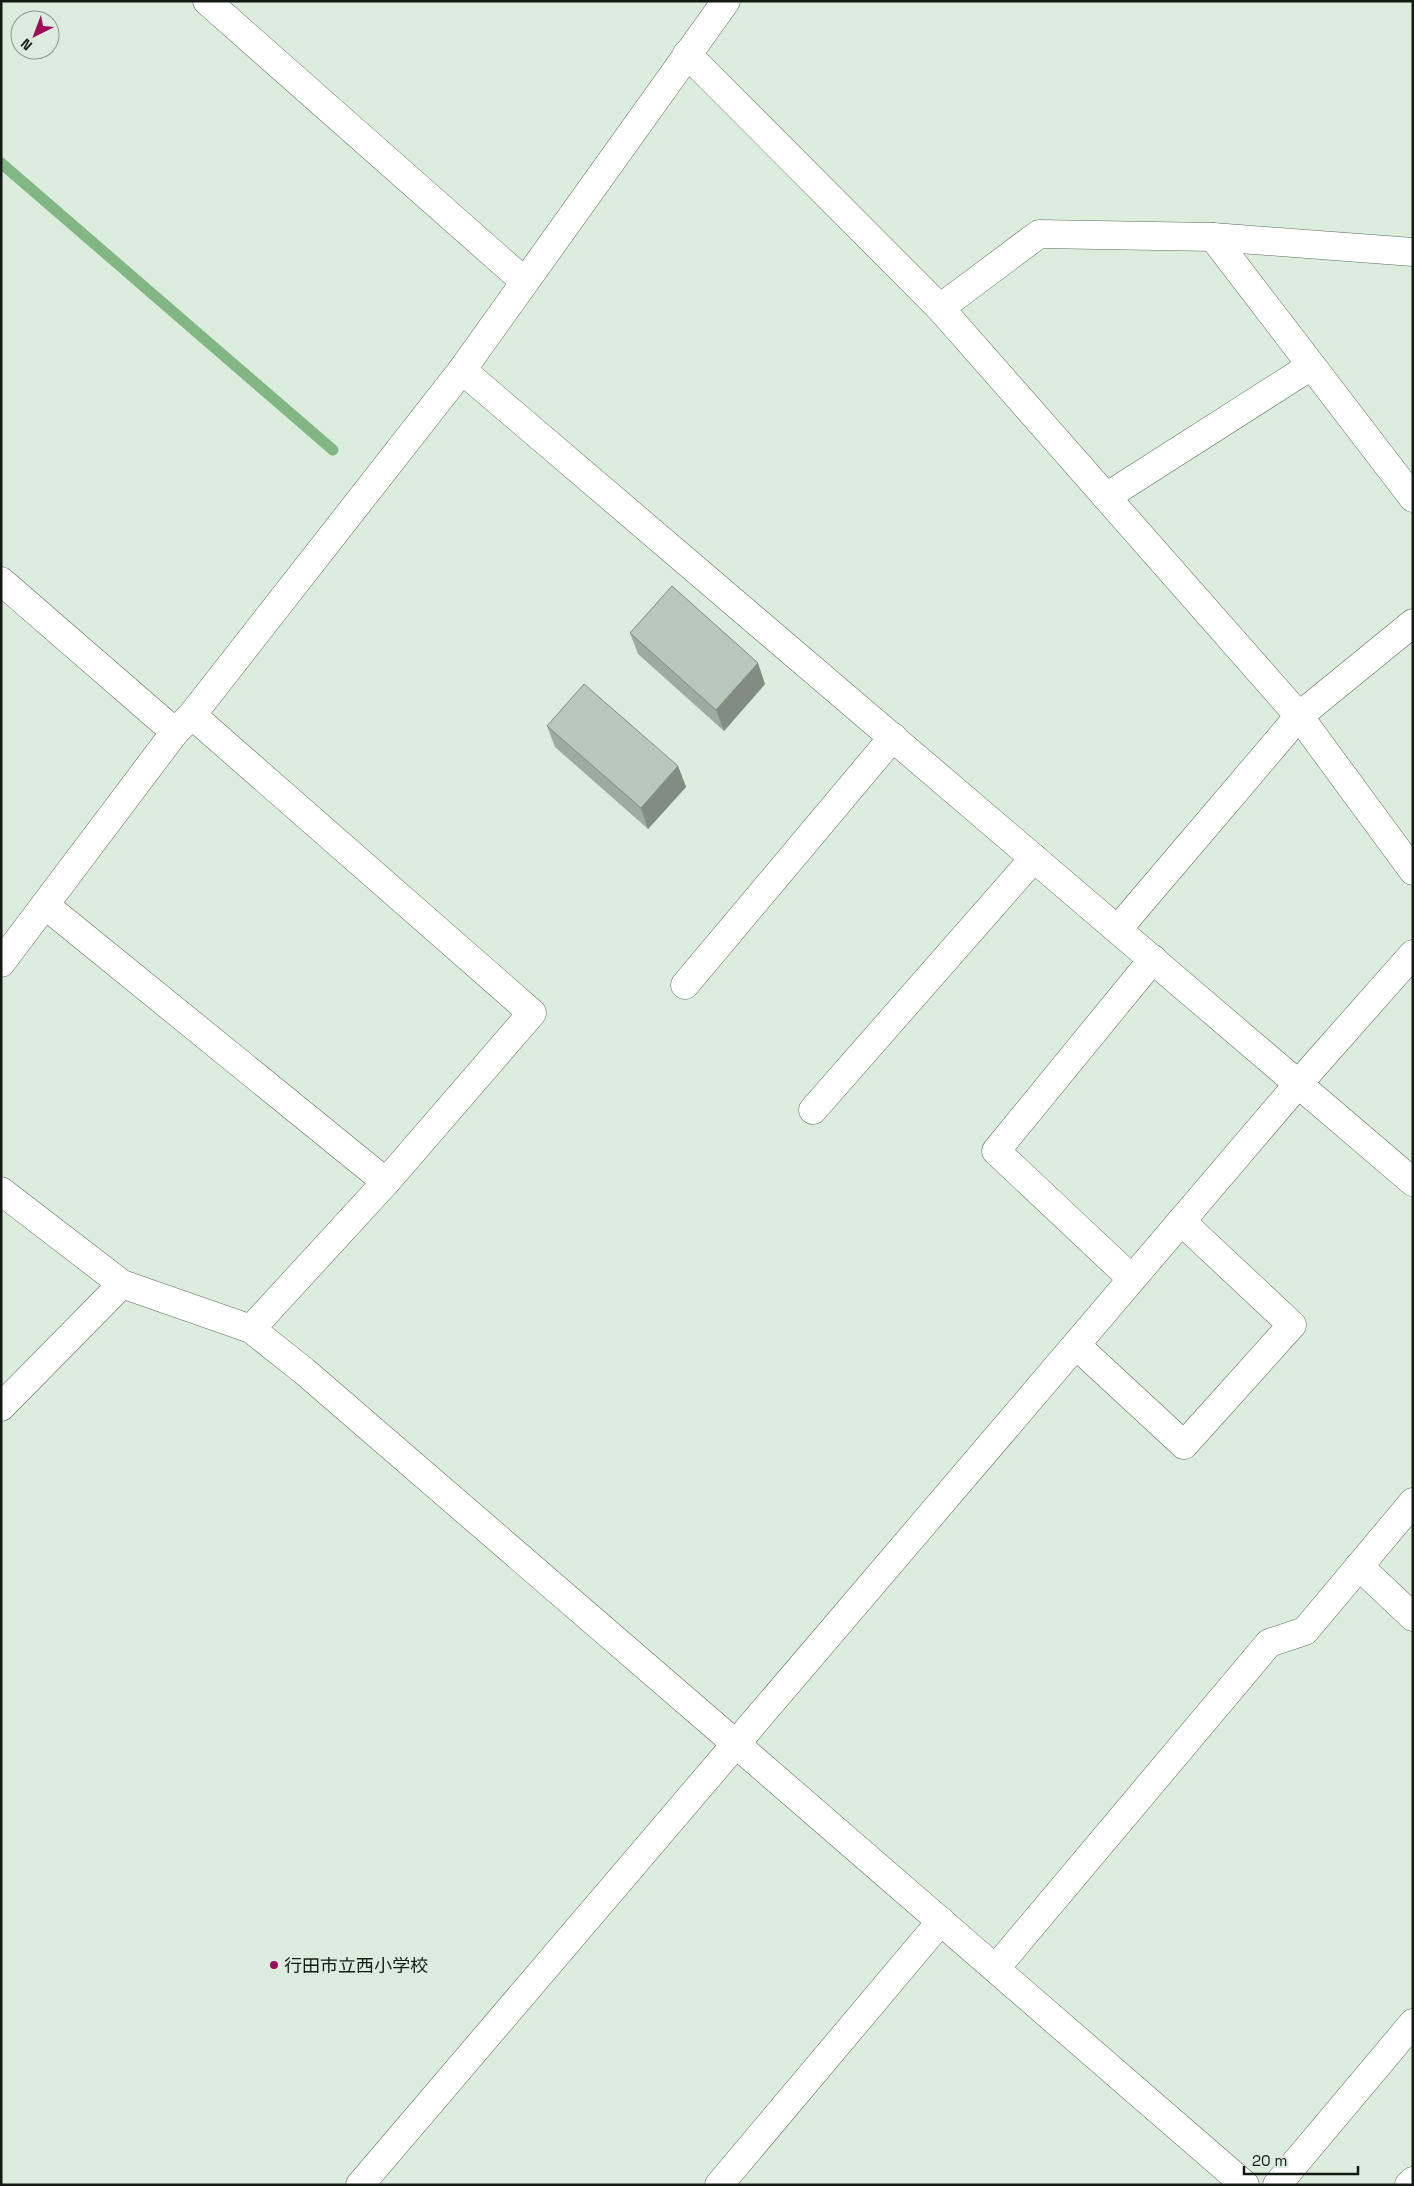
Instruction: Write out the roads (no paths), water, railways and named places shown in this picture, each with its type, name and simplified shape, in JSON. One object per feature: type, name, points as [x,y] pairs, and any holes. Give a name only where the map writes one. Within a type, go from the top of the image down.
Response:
[{"type":"street","points":[[207,1],[524,282]]},
{"type":"street","points":[[1,963],[183,724],[462,370],[726,1]]},
{"type":"street","points":[[687,54],[940,308],[1299,716],[1413,871]]},
{"type":"street","points":[[940,308],[1038,234],[1213,237],[1413,252]]},
{"type":"street","points":[[1213,237],[1413,498]]},
{"type":"street","points":[[1106,497],[1311,366]]},
{"type":"street","points":[[462,370],[1413,1182]]},
{"type":"street","points":[[1,581],[183,724],[532,1013],[386,1182],[250,1329]]},
{"type":"street","points":[[1118,929],[1299,716],[1413,623]]},
{"type":"street","points":[[685,985],[893,737]]},
{"type":"street","points":[[813,1110],[1034,858]]},
{"type":"street","points":[[45,906],[386,1182]]},
{"type":"street","points":[[360,2185],[1299,1083],[1413,954]]},
{"type":"street","points":[[1132,1279],[996,1151],[1154,960]]},
{"type":"street","points":[[1,1191],[122,1284],[250,1329],[304,1371],[1245,2185]]},
{"type":"street","points":[[1076,1345],[1184,1445],[1292,1326],[1182,1221]]},
{"type":"street","points":[[1,1407],[122,1284]]},
{"type":"street","points":[[996,1968],[1269,1644],[1305,1631],[1413,1502]]},
{"type":"street","points":[[1360,1566],[1413,1617]]},
{"type":"street","points":[[719,2185],[941,1921]]},
{"type":"street","points":[[1277,2185],[1413,2023]]},
{"type":"street","points":[[1409,2185],[1413,2180]]},
{"type":"waterway","points":[[1,163],[333,450]]},
{"type":"place","name":"行田市立西小学校","points":[[274,1965]]}]
